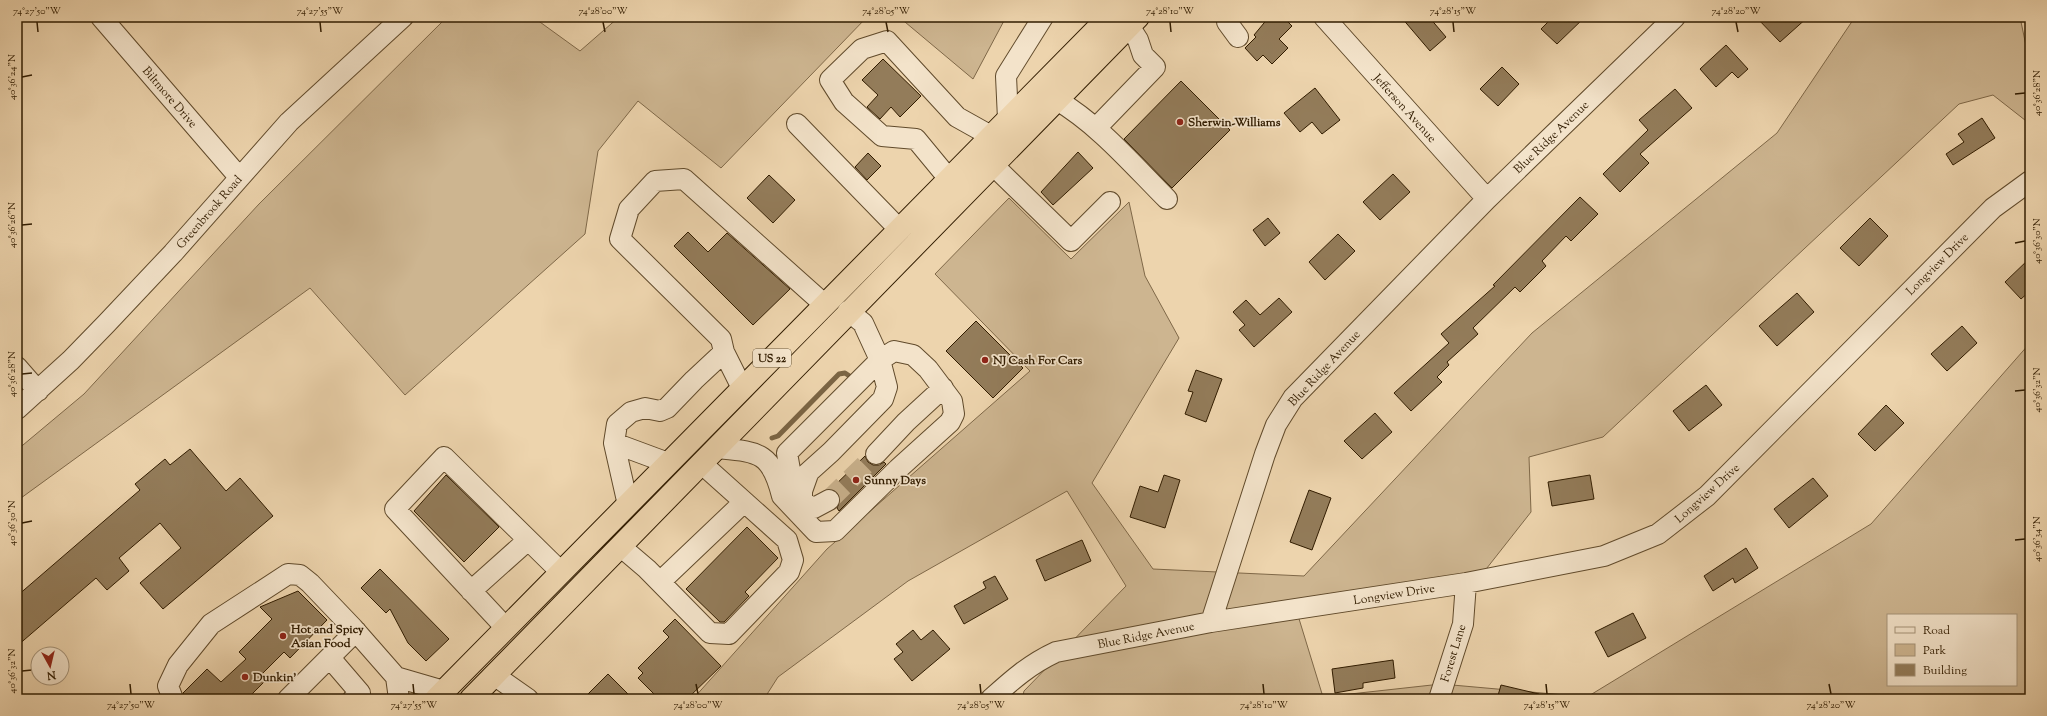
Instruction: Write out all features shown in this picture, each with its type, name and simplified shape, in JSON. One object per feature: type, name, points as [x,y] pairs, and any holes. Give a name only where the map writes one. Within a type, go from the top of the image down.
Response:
[{"type":"highway","name":"US 22","points":[[440,695],[1008,119],[1102,19]]},
{"type":"highway","name":"US 22","points":[[471,699],[1133,22]]},
{"type":"street","name":"Biltmore Drive","points":[[101,17],[239,177]]},
{"type":"street","name":"Greenbrook Road","points":[[17,409],[71,360],[173,253],[239,177],[299,112],[403,17]]},
{"type":"street","points":[[1008,119],[1006,76],[1043,17]]},
{"type":"street","points":[[1227,17],[1227,22],[1238,37]]},
{"type":"street","name":"Jefferson Avenue","points":[[1324,17],[1487,199]]},
{"type":"street","name":"Blue Ridge Avenue","points":[[991,699],[1018,674],[1035,662],[1056,652],[1211,622],[1265,454],[1276,425],[1293,398],[1487,199],[1675,17]]},
{"type":"street","points":[[1096,128],[1155,67],[1144,55],[1133,22]]},
{"type":"street","points":[[949,179],[916,139],[882,136],[844,102],[830,80],[862,49],[887,41],[958,117],[991,136]]},
{"type":"street","points":[[1057,100],[1075,110],[1096,128],[1167,199]]},
{"type":"street","points":[[797,124],[899,230]]},
{"type":"street","points":[[993,165],[1071,241],[1110,202]]},
{"type":"street","points":[[742,388],[724,352],[721,339],[620,239],[629,208],[655,181],[684,179],[825,305]]},
{"type":"street","name":"Longview Drive","points":[[1211,622],[1466,583],[1569,564],[1604,556],[1658,534],[1708,496],[1993,208],[2030,181]]},
{"type":"street","points":[[788,492],[883,399],[886,387],[880,360],[863,323],[848,312]]},
{"type":"street","points":[[716,448],[760,455],[770,463],[778,481],[788,492],[816,532],[835,531],[898,468],[950,422],[954,414],[952,400],[928,369],[913,355],[894,351],[880,360],[787,453],[788,492]]},
{"type":"street","points":[[628,505],[614,443],[617,424],[631,412],[645,408],[660,411],[667,408],[724,352]]},
{"type":"street","points":[[17,367],[38,391]]},
{"type":"street","points":[[876,454],[943,388]]},
{"type":"street","points":[[614,443],[668,463]]},
{"type":"street","points":[[506,628],[395,510],[444,457],[562,572]]},
{"type":"street","points":[[620,546],[660,582],[710,633],[729,634],[789,572],[793,560],[786,540],[743,503],[701,463]]},
{"type":"street","points":[[808,474],[802,491],[802,502],[814,508],[829,500]]},
{"type":"street","points":[[660,582],[743,503]]},
{"type":"street","points":[[471,591],[528,540]]},
{"type":"street","points":[[173,699],[168,686],[178,665],[211,624],[288,574],[300,574],[310,583],[356,631],[396,677],[440,695]]},
{"type":"street","name":"Forest Lane","points":[[1439,699],[1463,624],[1466,583]]},
{"type":"street","points":[[288,699],[356,631]]},
{"type":"street","points":[[330,658],[360,693],[353,699]]},
{"type":"street","points":[[494,675],[528,699]]},
{"type":"street","points":[[396,677],[399,699]]},
{"type":"green space","points":[[447,17],[533,17],[580,51],[619,17],[867,17],[721,168],[638,101],[598,151],[585,234],[405,395],[310,288],[21,498],[17,506],[17,450],[84,394],[259,204]]},
{"type":"green space","points":[[899,17],[1006,17],[973,79]]},
{"type":"green space","points":[[1855,17],[2020,17],[2030,65],[2030,124],[1993,95],[1959,104],[1603,437],[1529,457],[1531,512],[1483,573],[1296,609],[1323,697],[1441,684],[1587,697],[1871,524],[2030,343],[2030,699],[1022,699],[1024,691],[1126,586],[1067,491],[908,581],[778,677],[764,699],[693,699],[827,549],[1030,371],[935,274],[1009,198],[1071,259],[1129,202],[1145,276],[1179,338],[1092,483],[1153,569],[1304,576],[1532,333],[1777,133]]},
{"type":"building","points":[[1269,17],[1283,17],[1292,26],[1279,39],[1288,48],[1272,64],[1263,55],[1257,61],[1245,48],[1256,37],[1254,35]]},
{"type":"building","points":[[1401,17],[1429,17],[1446,37],[1430,51]]},
{"type":"building","points":[[1553,17],[1585,17],[1557,44],[1541,29]]},
{"type":"building","points":[[1756,17],[1808,17],[1780,42]]},
{"type":"building","points":[[1726,45],[1748,69],[1738,78],[1732,72],[1716,87],[1700,69]]},
{"type":"building","points":[[883,59],[921,96],[900,117],[891,107],[880,119],[867,107],[878,95],[862,80]]},
{"type":"building","points":[[1502,67],[1519,84],[1498,106],[1480,89]]},
{"type":"building","points":[[1181,81],[1230,130],[1172,188],[1124,139]]},
{"type":"building","points":[[1315,88],[1340,120],[1322,134],[1312,122],[1300,132],[1284,113]]},
{"type":"building","points":[[1675,89],[1692,108],[1640,154],[1649,163],[1620,192],[1603,174],[1648,130],[1639,120]]},
{"type":"building","points":[[1982,118],[1995,138],[1953,165],[1946,154],[1964,142],[1958,134]]},
{"type":"building","points":[[1078,152],[1093,168],[1053,205],[1041,192]]},
{"type":"building","points":[[868,153],[881,166],[867,180],[855,167]]},
{"type":"building","points":[[1393,174],[1410,192],[1380,220],[1363,202]]},
{"type":"building","points":[[769,175],[795,200],[773,223],[747,198]]},
{"type":"building","points":[[1580,197],[1598,214],[1571,241],[1566,236],[1542,261],[1546,266],[1520,292],[1515,287],[1473,328],[1478,334],[1447,362],[1449,365],[1437,377],[1442,382],[1411,411],[1394,393],[1449,343],[1441,334],[1495,286],[1493,285]]},
{"type":"building","points":[[1268,218],[1280,233],[1265,246],[1253,230]]},
{"type":"building","points":[[1870,218],[1888,236],[1859,266],[1840,248]]},
{"type":"building","points":[[688,232],[708,252],[727,233],[790,289],[753,325],[674,246]]},
{"type":"building","points":[[1338,234],[1355,251],[1325,280],[1309,262]]},
{"type":"building","points":[[2030,258],[2030,291],[2021,299],[2005,282]]},
{"type":"building","points":[[1797,293],[1814,312],[1777,346],[1759,326]]},
{"type":"building","points":[[1279,298],[1292,312],[1254,347],[1239,330],[1245,325],[1233,312],[1246,300],[1260,315]]},
{"type":"building","name":"NJ Cash For Cars","points":[[976,321],[1023,368],[993,398],[946,351]]},
{"type":"building","points":[[1962,326],[1977,343],[1947,371],[1931,354]]},
{"type":"building","points":[[1196,370],[1222,379],[1206,422],[1185,414],[1193,392],[1188,391]]},
{"type":"building","points":[[1706,385],[1722,405],[1689,431],[1673,411]]},
{"type":"building","points":[[1886,405],[1904,423],[1875,451],[1858,434]]},
{"type":"building","points":[[1375,413],[1392,432],[1362,459],[1344,441]]},
{"type":"building","points":[[190,449],[226,491],[240,478],[273,516],[163,609],[140,583],[181,548],[160,523],[119,558],[129,571],[107,590],[96,578],[17,646],[17,596],[140,490],[135,484],[165,459],[170,465]]},
{"type":"building","name":"Sunny Days","points":[[865,456],[868,462],[873,465],[879,465],[884,462],[886,464],[839,511],[837,508],[840,501],[839,495],[831,489]]},
{"type":"building","points":[[446,475],[499,527],[464,562],[414,511]]},
{"type":"building","points":[[1164,475],[1180,480],[1165,528],[1130,517],[1140,486],[1158,492]]},
{"type":"building","points":[[1590,475],[1594,499],[1552,506],[1548,482]]},
{"type":"building","points":[[1813,478],[1828,496],[1789,528],[1774,509]]},
{"type":"building","points":[[1309,490],[1331,498],[1312,550],[1290,542]]},
{"type":"building","points":[[747,527],[778,558],[745,592],[749,596],[724,622],[720,622],[686,589]]},
{"type":"building","points":[[1082,540],[1091,561],[1045,581],[1036,560]]},
{"type":"building","points":[[1746,548],[1758,568],[1735,583],[1733,578],[1713,591],[1704,576]]},
{"type":"building","points":[[380,569],[449,639],[426,661],[408,643],[390,609],[386,613],[361,588]]},
{"type":"building","points":[[995,576],[1008,599],[964,624],[954,606],[986,588],[983,582]]},
{"type":"building","name":"Hot and Spicy Asian Food","points":[[298,591],[327,620],[290,658],[284,652],[261,675],[266,680],[247,699],[184,699],[183,693],[207,669],[221,682],[246,659],[239,652],[272,619],[260,607]]},
{"type":"building","points":[[1633,613],[1646,638],[1608,657],[1595,632]]},
{"type":"building","points":[[675,619],[721,666],[687,699],[659,699],[638,678],[643,673],[638,668],[669,637],[663,631]]},
{"type":"building","points":[[913,630],[921,640],[933,630],[950,649],[912,681],[894,659],[903,652],[896,644]]},
{"type":"building","points":[[1393,660],[1395,678],[1363,683],[1363,688],[1335,693],[1332,669]]},
{"type":"building","points":[[608,674],[633,699],[583,699]]},
{"type":"building","points":[[1501,685],[1539,694],[1538,699],[1497,699]]},
{"type":"waterway","points":[[772,438],[778,436],[839,374],[845,373],[854,379]]},
{"type":"tunnel","points":[[829,500],[876,454]]},
{"type":"place","name":"Sherwin-Williams","points":[[1180,122]]},
{"type":"place","name":"NJ Cash For Cars","points":[[985,360]]},
{"type":"place","name":"Sunny Days","points":[[856,480]]},
{"type":"place","name":"Hot and Spicy Asian Food","points":[[283,636]]},
{"type":"place","name":"Dunkin'","points":[[245,677]]}]
